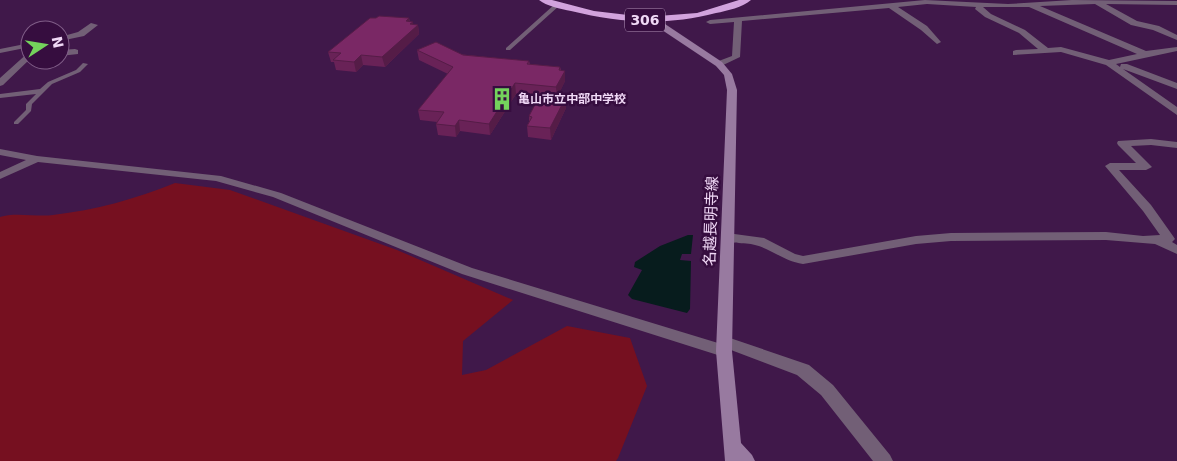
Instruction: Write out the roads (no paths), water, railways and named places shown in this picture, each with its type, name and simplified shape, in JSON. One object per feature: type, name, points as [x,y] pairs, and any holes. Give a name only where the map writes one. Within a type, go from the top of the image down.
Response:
[{"type":"highway","name":"306","points":[[543,0],[604,17],[653,20],[701,16],[723,10],[746,0]]},
{"type":"main road","name":"名越長明寺線","points":[[653,20],[718,64],[728,74],[732,90],[725,347],[734,454]]},
{"type":"main road","points":[[734,454],[746,461]]},
{"type":"street","points":[[710,22],[927,2],[980,5],[1025,2],[1177,4]]},
{"type":"street","points":[[1025,2],[1145,54]]},
{"type":"street","points":[[1102,2],[1134,24],[1156,28],[1177,38]]},
{"type":"street","points":[[890,5],[924,28],[938,42]]},
{"type":"street","points":[[980,5],[979,9],[984,14],[1017,28],[1034,43],[1047,50]]},
{"type":"street","points":[[718,64],[736,58],[738,20]]},
{"type":"street","points":[[70,37],[81,34],[94,25]]},
{"type":"street","points":[[0,51],[20,47]]},
{"type":"street","points":[[1112,62],[1124,58],[1177,49]]},
{"type":"street","points":[[1016,54],[1061,50],[1112,62],[1177,86]]},
{"type":"street","points":[[70,52],[75,52]]},
{"type":"street","points":[[1112,62],[1177,112]]},
{"type":"street","points":[[0,83],[20,64]]},
{"type":"street","points":[[727,237],[759,241],[792,258],[803,260],[916,240],[950,236],[1106,236],[1158,240],[1169,239],[1147,208],[1110,166],[1146,167],[1122,143],[1151,142],[1177,145]]},
{"type":"street","points":[[0,152],[37,159],[216,178],[241,184],[277,196],[467,271],[803,370],[827,390],[884,461]]},
{"type":"street","points":[[0,176],[37,159]]},
{"type":"street","points":[[1158,240],[1177,250]]},
{"type":"lane","points":[[508,49],[557,4]]},
{"type":"lane","points":[[16,123],[29,110],[29,104],[40,91],[50,83],[78,71],[85,64]]},
{"type":"lane","points":[[0,96],[40,91]]},
{"type":"place","name":"亀山市立中部中学校","points":[[502,99]]}]
